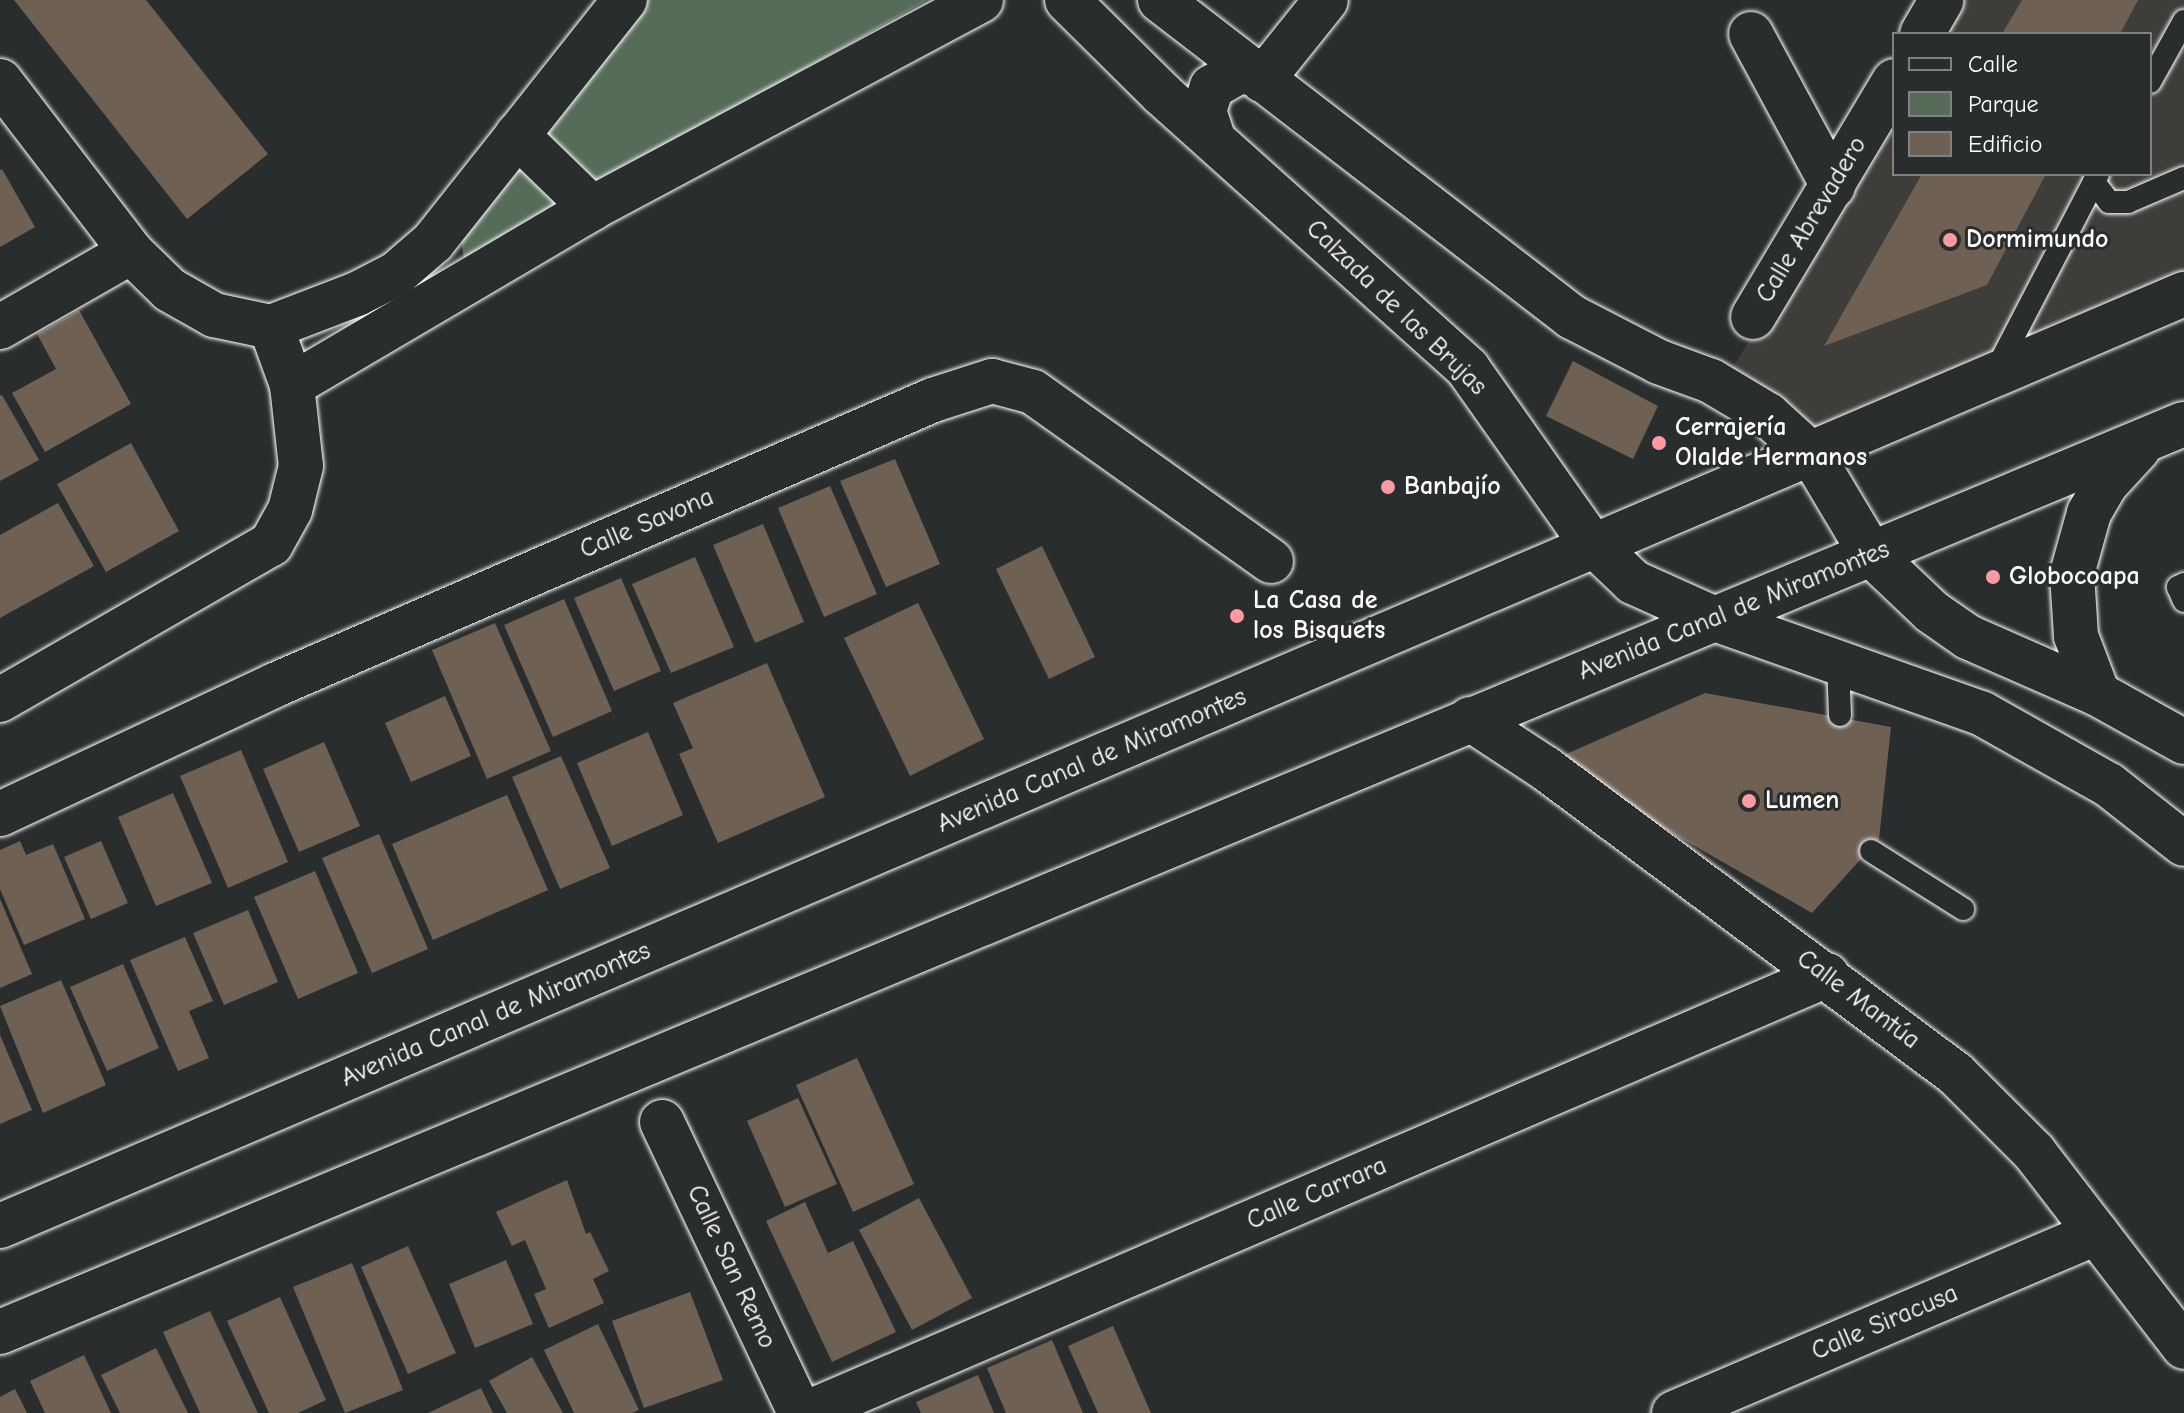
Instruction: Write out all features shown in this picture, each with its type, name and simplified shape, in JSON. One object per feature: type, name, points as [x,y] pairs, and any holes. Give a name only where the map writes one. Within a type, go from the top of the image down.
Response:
[{"type":"street","points":[[0,81],[131,252],[170,290],[214,315],[271,327],[396,274],[433,242],[625,0]]},
{"type":"street","points":[[292,385],[592,208],[981,0]]},
{"type":"street","name":"Calzada de las Brujas","points":[[1067,0],[1162,94],[1212,135],[1468,369],[1596,548],[1633,582],[1715,619],[1925,689],[2048,747],[2109,785],[2184,844]]},
{"type":"street","points":[[1160,0],[1572,317],[1741,396],[1812,455],[1871,554],[1932,612],[1968,637],[2177,729]]},
{"type":"street","points":[[1258,76],[1326,0]]},
{"type":"street","points":[[1923,32],[1942,0]]},
{"type":"street","points":[[1751,34],[1833,186]]},
{"type":"street","points":[[1162,94],[1177,93],[1200,78],[1207,64],[1204,35]]},
{"type":"street","points":[[1212,135],[1204,111],[1212,87],[1238,72],[1258,76]]},
{"type":"street","name":"Calle Abrevadero","points":[[1753,317],[1892,84]]},
{"type":"street","points":[[517,135],[592,208]]},
{"type":"street","points":[[0,327],[131,252]]},
{"type":"street","name":"Avenida Canal de Miramontes","points":[[0,1226],[1596,548],[2184,294]]},
{"type":"street","points":[[0,700],[271,544],[290,510],[301,466],[292,385],[271,327]]},
{"type":"street","name":"Calle Savona","points":[[0,814],[275,685],[933,400],[992,381],[1033,392],[1271,561]]},
{"type":"street","points":[[2098,694],[2080,651],[2071,605],[2078,544],[2105,485],[2175,428]]},
{"type":"street","name":"Avenida Canal de Miramontes","points":[[0,1332],[2175,428]]},
{"type":"street","name":"Calle Mantúa","points":[[1470,719],[1827,975],[1956,1074],[2034,1152],[2184,1347]]},
{"type":"street","name":"Calle Carrara","points":[[807,1413],[1827,975]]},
{"type":"street","name":"Calle San Remo","points":[[662,1122],[800,1413]]},
{"type":"street","name":"Calle Siracusa","points":[[1674,1413],[2096,1233]]},
{"type":"lane","points":[[2152,78],[2184,21]]},
{"type":"lane","points":[[2096,178],[2109,202],[2118,202],[2184,178]]},
{"type":"lane","points":[[1992,377],[2096,178]]},
{"type":"lane","points":[[2184,584],[2178,587],[2184,601]]},
{"type":"lane","points":[[1838,661],[1840,715]]},
{"type":"lane","points":[[1871,851],[1963,909]]},
{"type":"shaded area","points":[[1957,0],[2184,0],[2184,277],[1824,440],[1730,372],[1892,106],[1892,176],[2152,176],[2152,32],[1937,32]]},
{"type":"green space","points":[[648,0],[927,0],[464,260],[460,231]]},
{"type":"building","points":[[14,0],[146,0],[268,154],[187,219]]},
{"type":"building","points":[[2022,0],[2138,0],[2121,32],[2003,32]]},
{"type":"building","points":[[0,170],[35,227],[0,247]]},
{"type":"building","points":[[1921,176],[2045,176],[1987,285],[1824,346]]},
{"type":"building","points":[[79,310],[131,404],[45,452],[12,393],[56,369],[37,334]]},
{"type":"building","points":[[1573,361],[1658,406],[1633,459],[1546,416]]},
{"type":"building","points":[[0,396],[39,460],[0,481]]},
{"type":"building","points":[[131,443],[179,531],[106,572],[57,484]]},
{"type":"building","points":[[895,459],[940,564],[886,587],[840,481]]},
{"type":"building","points":[[830,486],[877,594],[824,617],[778,508]]},
{"type":"building","points":[[58,503],[94,566],[0,618],[0,535]]},
{"type":"building","points":[[763,524],[804,622],[755,643],[713,545]]},
{"type":"building","points":[[1042,546],[1095,657],[1049,679],[996,569]]},
{"type":"building","points":[[695,557],[734,647],[671,673],[632,584]]},
{"type":"building","points":[[621,578],[661,671],[614,691],[574,598]]},
{"type":"building","points":[[564,599],[612,711],[553,737],[504,625]]},
{"type":"building","points":[[918,603],[984,739],[910,776],[844,638]]},
{"type":"building","points":[[495,623],[551,751],[487,779],[432,650]]},
{"type":"building","points":[[767,663],[825,797],[718,843],[679,754],[693,748],[673,703]]},
{"type":"building","name":"Lumen","points":[[1705,693],[1891,727],[1879,839],[1812,913],[1548,762]]},
{"type":"building","points":[[445,696],[471,756],[411,782],[385,723]]},
{"type":"building","points":[[648,732],[683,815],[612,846],[577,763]]},
{"type":"building","points":[[324,742],[360,826],[299,852],[263,769]]},
{"type":"building","points":[[241,750],[288,862],[228,888],[180,776]]},
{"type":"building","points":[[561,756],[610,868],[560,889],[512,777]]},
{"type":"building","points":[[173,793],[212,883],[156,906],[118,817]]},
{"type":"building","points":[[507,795],[548,890],[433,940],[392,844]]},
{"type":"building","points":[[379,834],[428,949],[372,973],[322,858]]},
{"type":"building","points":[[20,841],[26,855],[53,844],[85,919],[24,945],[0,889],[0,850]]},
{"type":"building","points":[[101,841],[128,903],[91,919],[64,857]]},
{"type":"building","points":[[315,871],[358,973],[298,999],[254,897]]},
{"type":"building","points":[[0,899],[32,974],[0,988]]},
{"type":"building","points":[[248,910],[278,982],[224,1005],[193,933]]},
{"type":"building","points":[[185,937],[213,1001],[189,1011],[209,1058],[178,1071],[130,960]]},
{"type":"building","points":[[123,964],[159,1048],[107,1071],[70,987]]},
{"type":"building","points":[[61,980],[106,1085],[43,1113],[0,1006]]},
{"type":"building","points":[[0,1035],[32,1110],[0,1124]]},
{"type":"building","points":[[857,1058],[914,1184],[853,1212],[796,1085]]},
{"type":"building","points":[[798,1098],[837,1184],[785,1207],[747,1121]]},
{"type":"building","points":[[567,1180],[586,1234],[590,1232],[609,1271],[593,1279],[604,1303],[549,1328],[534,1294],[546,1289],[525,1240],[512,1246],[496,1212]]},
{"type":"building","points":[[919,1198],[972,1298],[912,1330],[859,1230]]},
{"type":"building","points":[[805,1202],[828,1253],[853,1241],[896,1332],[832,1362],[766,1221]]},
{"type":"building","points":[[408,1246],[456,1353],[408,1374],[361,1267]]},
{"type":"building","points":[[506,1260],[533,1324],[475,1348],[449,1284]]},
{"type":"building","points":[[352,1263],[403,1390],[345,1413],[293,1287]]},
{"type":"building","points":[[690,1292],[723,1380],[644,1408],[612,1321]]},
{"type":"building","points":[[280,1297],[326,1400],[298,1413],[269,1413],[227,1321]]},
{"type":"building","points":[[210,1311],[258,1413],[200,1413],[163,1332]]},
{"type":"building","points":[[598,1324],[639,1410],[632,1413],[574,1413],[544,1350]]},
{"type":"building","points":[[1113,1326],[1151,1413],[1098,1413],[1068,1346]]},
{"type":"building","points":[[1052,1340],[1083,1413],[1006,1413],[987,1368]]},
{"type":"building","points":[[156,1348],[188,1413],[120,1413],[101,1375]]},
{"type":"building","points":[[84,1355],[111,1413],[45,1413],[30,1381]]},
{"type":"building","points":[[532,1357],[563,1413],[507,1413],[489,1381]]},
{"type":"building","points":[[978,1375],[994,1413],[921,1413],[916,1402]]},
{"type":"building","points":[[481,1388],[493,1413],[428,1413]]},
{"type":"building","points":[[15,1389],[27,1413],[0,1413],[0,1397]]},
{"type":"place","name":"Dormimundo","points":[[1950,240]]},
{"type":"place","name":"Cerrajería Olalde Hermanos","points":[[1659,443]]},
{"type":"place","name":"Banbajío","points":[[1388,487]]},
{"type":"place","name":"Globocoapa","points":[[1993,577]]},
{"type":"place","name":"La Casa de los Bisquets","points":[[1237,616]]},
{"type":"place","name":"Lumen","points":[[1749,801]]}]
